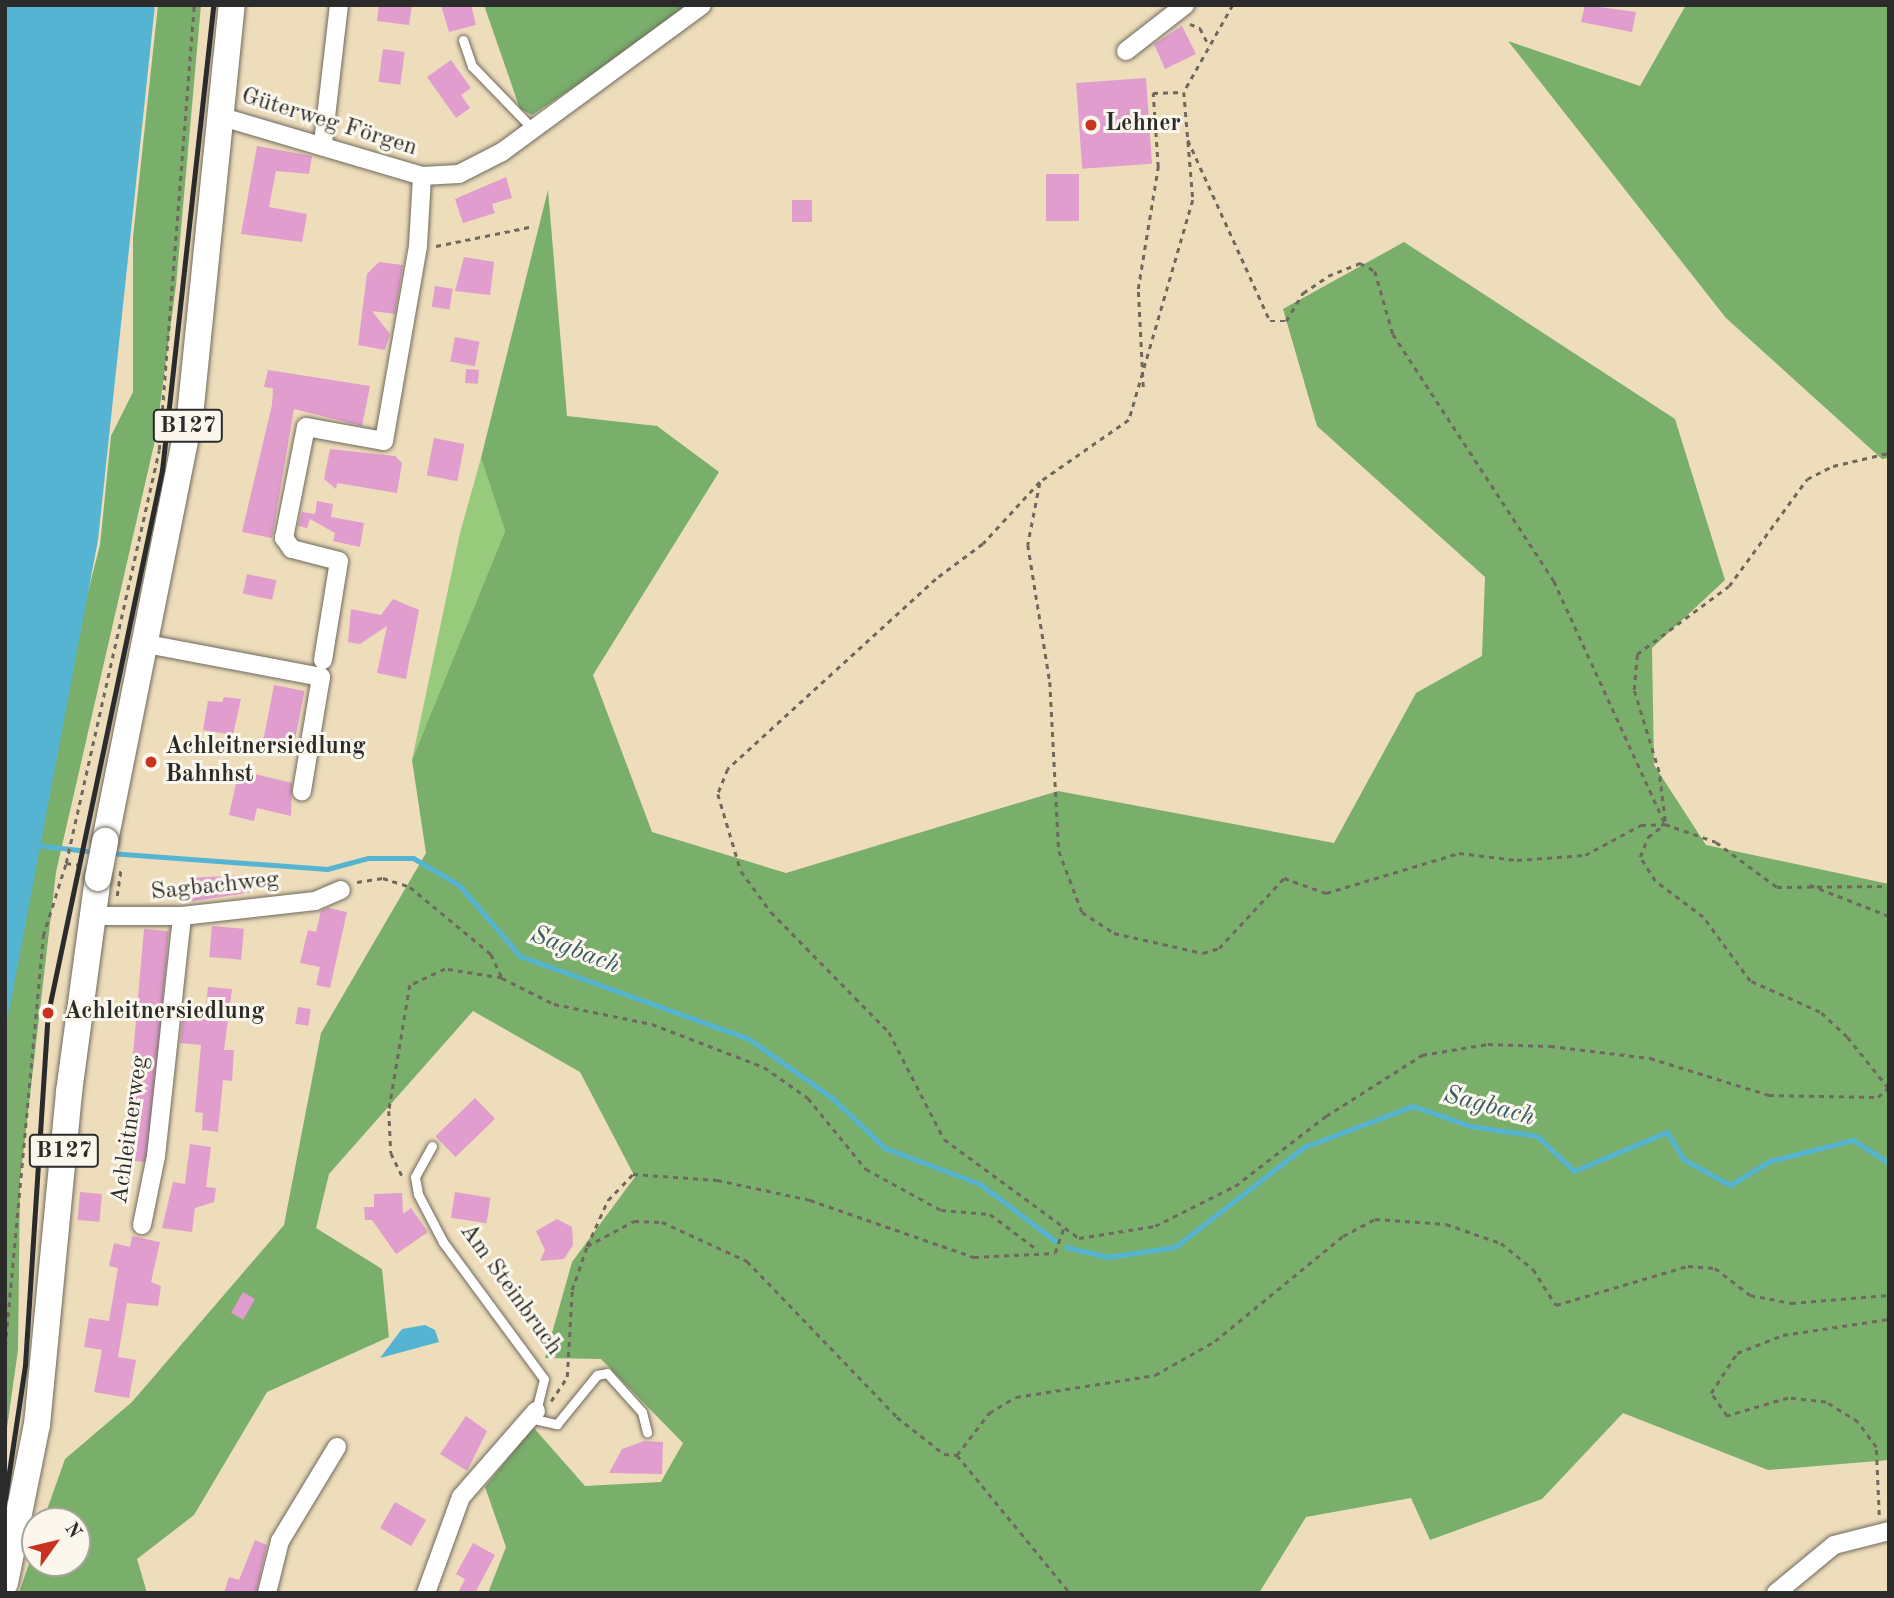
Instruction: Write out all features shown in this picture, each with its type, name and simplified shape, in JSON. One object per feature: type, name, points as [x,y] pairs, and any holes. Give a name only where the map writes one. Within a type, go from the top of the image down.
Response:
[{"type":"main road","name":"B127","points":[[5,1583],[37,1425],[98,878],[190,416],[232,5]]},
{"type":"street","points":[[323,143],[339,5]]},
{"type":"street","points":[[323,660],[339,561],[292,549],[285,538],[306,427],[384,441],[418,246],[422,176],[478,166],[702,5]]},
{"type":"street","points":[[1126,51],[1185,14]]},
{"type":"street","name":"Güterweg Förgen","points":[[222,117],[323,143],[422,176]]},
{"type":"street","points":[[146,644],[321,677],[302,790]]},
{"type":"street","name":"Sagbachweg","points":[[92,916],[182,916],[315,901],[341,890]]},
{"type":"street","name":"Achleitnerweg","points":[[142,1225],[156,1156],[182,916]]},
{"type":"street","points":[[426,1593],[461,1497],[533,1415]]},
{"type":"street","points":[[267,1593],[280,1541],[337,1447]]},
{"type":"street","points":[[1776,1593],[1826,1550],[1884,1532]]},
{"type":"lane","points":[[463,40],[472,66],[531,127]]},
{"type":"lane","points":[[418,1194],[415,1177],[432,1146]]},
{"type":"lane","name":"Am Steinbruch","points":[[418,1194],[443,1242],[544,1379],[533,1415]]},
{"type":"lane","points":[[533,1415],[557,1424],[597,1375],[607,1373],[642,1412],[647,1432]]},
{"type":"path","points":[[5,1347],[43,936],[66,860],[159,450],[194,5]]},
{"type":"path","points":[[1233,5],[1184,92],[1193,200],[1143,390],[1129,421],[1040,482],[984,544],[770,727],[728,769],[718,794],[741,871],[771,912],[889,1032],[944,1139],[1079,1238],[1155,1226],[1235,1186],[1326,1116],[1422,1055],[1488,1044],[1550,1046],[1650,1058],[1769,1095],[1878,1097],[1888,1089],[1820,1013],[1750,982],[1703,918],[1656,881],[1640,857],[1648,837],[1665,824]]},
{"type":"path","points":[[1185,14],[1200,28],[1209,48]]},
{"type":"path","points":[[1143,390],[1138,289],[1158,167],[1153,93],[1184,92]]},
{"type":"path","points":[[1187,136],[1270,321],[1286,321],[1303,293],[1328,276],[1360,263],[1375,271],[1392,334],[1554,581],[1665,824]]},
{"type":"path","points":[[418,246],[534,226]]},
{"type":"path","points":[[1665,824],[1659,772],[1634,690],[1637,654],[1729,586],[1807,479],[1889,453]]},
{"type":"path","points":[[1040,482],[1028,545],[1050,682],[1059,851],[1082,912],[1114,933],[1203,953],[1219,948],[1284,878],[1326,893],[1459,853],[1517,860],[1585,855],[1641,825],[1665,824],[1716,842],[1777,887],[1889,886]]},
{"type":"path","points":[[121,897],[125,869]]},
{"type":"path","points":[[341,890],[383,878],[410,887],[491,954],[502,978]]},
{"type":"path","points":[[1810,885],[1889,916]]},
{"type":"path","points":[[418,1194],[391,1153],[389,1111],[410,985],[445,969],[502,978],[554,1004],[652,1024],[764,1067],[808,1098],[866,1169],[942,1210],[990,1214],[1038,1250]]},
{"type":"path","points":[[533,1415],[556,1398],[567,1377],[572,1290],[587,1246],[622,1182],[650,1171],[810,1200],[974,1257],[1038,1250],[1055,1253],[1064,1227]]},
{"type":"path","points":[[957,1455],[981,1421],[1016,1397],[1155,1375],[1203,1348],[1343,1236],[1375,1219],[1446,1224],[1501,1242],[1533,1269],[1556,1305],[1688,1266],[1715,1268],[1750,1295],[1791,1303],[1889,1295]]},
{"type":"path","points":[[587,1246],[634,1221],[662,1222],[747,1261],[897,1417],[944,1454],[957,1455],[1070,1593]]},
{"type":"path","points":[[1884,1532],[1876,1447],[1858,1422],[1826,1402],[1788,1398],[1727,1416],[1710,1393],[1737,1353],[1783,1335],[1889,1319]]},
{"type":"green space","points":[[158,5],[201,5],[176,285],[156,436],[56,872],[20,1181],[18,1350],[5,1442],[5,846],[54,725],[100,545],[111,436],[133,392],[133,237]]},
{"type":"green space","points":[[484,5],[697,5],[532,115],[520,109]]},
{"type":"green space","points":[[1686,5],[1889,5],[1889,458],[1882,459],[1726,318],[1508,41],[1640,86]]},
{"type":"green space","points":[[548,190],[567,416],[657,426],[719,472],[593,675],[652,832],[786,873],[1058,791],[1334,843],[1416,693],[1482,656],[1485,577],[1317,426],[1283,309],[1404,242],[1675,419],[1725,580],[1652,648],[1654,765],[1706,845],[1889,884],[1889,1460],[1768,1470],[1623,1413],[1542,1499],[1430,1540],[1411,1498],[1306,1517],[1259,1593],[488,1593],[506,1547],[485,1487],[533,1427],[585,1486],[661,1482],[683,1443],[601,1359],[545,1358],[572,1262],[635,1177],[580,1072],[473,1011],[329,1174],[316,1228],[382,1269],[389,1337],[267,1392],[194,1515],[137,1559],[147,1593],[19,1593],[24,1577],[91,1577],[91,1507],[48,1507],[65,1459],[132,1402],[284,1225],[321,1033],[426,853],[412,760],[505,531],[481,458]]},
{"type":"green space","points":[[481,458],[505,531],[412,760],[460,533]]},
{"type":"water","points":[[5,5],[155,5],[98,540],[5,1033]]},
{"type":"water","points":[[425,1325],[435,1330],[439,1342],[380,1358],[402,1329]]},
{"type":"building","points":[[379,5],[412,5],[409,25],[377,21]]},
{"type":"building","points":[[441,5],[471,5],[476,25],[449,32]]},
{"type":"building","points":[[1585,5],[1636,12],[1632,32],[1581,22]]},
{"type":"building","points":[[1182,26],[1196,54],[1165,69],[1154,44]]},
{"type":"building","points":[[383,49],[405,52],[400,85],[378,82]]},
{"type":"building","points":[[451,60],[471,88],[461,95],[470,108],[456,118],[427,77]]},
{"type":"building","name":"Lehner","points":[[1146,78],[1152,164],[1082,169],[1076,83]]},
{"type":"building","points":[[257,146],[312,156],[309,174],[276,171],[269,207],[307,214],[302,242],[241,234]]},
{"type":"building","points":[[1046,174],[1079,174],[1079,221],[1046,221]]},
{"type":"building","points":[[506,177],[512,198],[492,204],[495,213],[463,223],[455,199]]},
{"type":"building","points":[[792,200],[812,200],[812,222],[792,222]]},
{"type":"building","points":[[464,257],[494,262],[490,295],[455,291]]},
{"type":"building","points":[[379,262],[403,265],[395,314],[372,311],[390,334],[385,350],[358,345],[367,274]]},
{"type":"building","points":[[435,286],[453,289],[449,310],[432,307]]},
{"type":"building","points":[[455,337],[480,342],[475,366],[450,362]]},
{"type":"building","points":[[466,369],[479,370],[478,384],[465,383]]},
{"type":"building","points":[[268,370],[370,386],[362,426],[294,409],[272,538],[242,532],[272,405],[273,388],[264,387]]},
{"type":"building","points":[[434,438],[464,444],[457,481],[427,475]]},
{"type":"building","points":[[330,449],[395,456],[402,463],[397,493],[337,483],[336,489],[324,479]]},
{"type":"building","points":[[317,501],[333,504],[331,517],[364,523],[360,547],[333,541],[335,533],[310,519],[307,528],[298,526],[302,512],[315,514]]},
{"type":"building","points":[[247,574],[276,580],[272,600],[243,594]]},
{"type":"building","points":[[393,599],[419,610],[406,679],[377,673],[387,626],[360,644],[348,642],[351,609],[381,615]]},
{"type":"building","points":[[274,685],[304,691],[294,746],[263,740]]},
{"type":"building","points":[[224,697],[241,699],[233,735],[203,730],[208,701],[222,702]]},
{"type":"building","points":[[239,770],[292,783],[291,816],[257,808],[254,821],[229,815]]},
{"type":"building","points":[[253,875],[253,892],[188,902],[187,878]]},
{"type":"building","points":[[328,908],[347,912],[330,988],[316,985],[320,967],[300,963],[308,930],[316,932],[321,911]]},
{"type":"building","points":[[212,926],[244,929],[241,960],[209,957]]},
{"type":"building","points":[[144,929],[169,931],[149,1162],[124,1160]]},
{"type":"building","points":[[208,987],[232,989],[224,1050],[234,1050],[232,1081],[223,1080],[218,1132],[202,1130],[203,1113],[195,1112],[201,1045],[180,1043],[184,1004],[206,1006]]},
{"type":"building","points":[[298,1007],[311,1009],[308,1026],[295,1024]]},
{"type":"building","points":[[475,1098],[495,1119],[456,1157],[435,1136]]},
{"type":"building","points":[[190,1144],[211,1147],[206,1187],[216,1188],[214,1202],[195,1208],[192,1232],[162,1228],[173,1182],[185,1184]]},
{"type":"building","points":[[80,1192],[102,1194],[99,1222],[78,1220]]},
{"type":"building","points":[[455,1192],[491,1198],[486,1223],[451,1218]]},
{"type":"building","points":[[402,1193],[403,1214],[411,1208],[428,1232],[396,1254],[372,1220],[365,1220],[364,1207],[374,1207],[374,1194]]},
{"type":"building","points":[[557,1219],[572,1227],[573,1245],[564,1259],[540,1261],[545,1250],[536,1231]]},
{"type":"building","points":[[132,1236],[160,1242],[151,1282],[161,1286],[158,1306],[127,1303],[118,1357],[136,1360],[129,1398],[94,1392],[102,1350],[84,1347],[89,1318],[109,1321],[118,1268],[109,1266],[114,1243],[130,1247]]},
{"type":"building","points":[[243,1292],[255,1299],[243,1320],[231,1313]]},
{"type":"building","points":[[466,1416],[487,1431],[467,1471],[440,1454]]},
{"type":"building","points":[[644,1441],[663,1442],[662,1474],[609,1473],[622,1449]]},
{"type":"building","points":[[395,1502],[426,1520],[411,1546],[380,1528]]},
{"type":"building","points":[[255,1540],[267,1545],[256,1593],[224,1593],[229,1577],[239,1580]]},
{"type":"building","points":[[473,1543],[495,1555],[475,1593],[458,1593],[465,1579],[456,1574]]},
{"type":"waterway","name":"Sagbach","points":[[36,845],[96,852]]},
{"type":"waterway","name":"Sagbach","points":[[109,853],[327,869],[368,858],[413,858],[459,885],[520,956],[749,1039],[831,1097],[885,1148],[980,1184],[1055,1241]]},
{"type":"waterway","name":"Sagbach","points":[[1066,1247],[1108,1257],[1175,1247],[1304,1147],[1413,1106],[1470,1126],[1537,1136],[1574,1171],[1667,1132],[1683,1159],[1730,1185],[1770,1161],[1853,1140],[1889,1163]]},
{"type":"railway","points":[[5,1499],[25,1365],[48,1013],[162,470],[213,5]]},
{"type":"place","name":"Lehner","points":[[1091,125]]},
{"type":"place","name":"Achleitnersiedlung Bahnhst","points":[[151,762]]},
{"type":"place","name":"Achleitnersiedlung","points":[[48,1013]]}]
